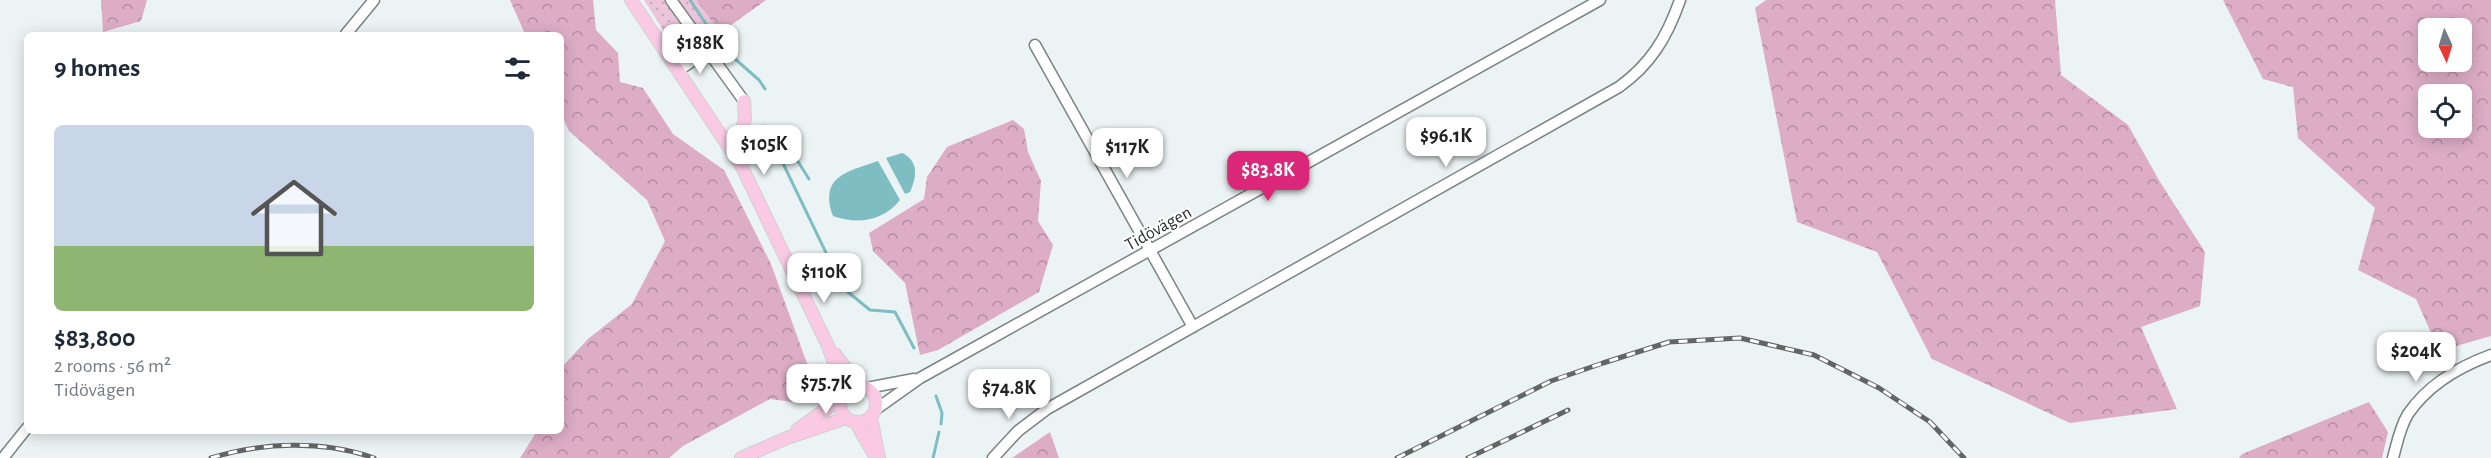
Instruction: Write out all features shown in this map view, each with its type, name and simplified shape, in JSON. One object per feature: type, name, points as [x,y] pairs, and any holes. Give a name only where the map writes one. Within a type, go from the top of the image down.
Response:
[{"type":"main road","points":[[631,0],[742,167],[828,346],[842,395],[839,407],[851,420],[877,458]]},
{"type":"main road","points":[[742,167],[739,138],[745,119],[744,101]]},
{"type":"main road","points":[[828,346],[863,387],[873,394],[876,401],[873,413],[877,458]]},
{"type":"main road","points":[[787,438],[851,387],[863,387]]},
{"type":"main road","points":[[741,458],[787,438],[851,420],[864,422],[873,413]]},
{"type":"street","points":[[348,32],[374,0]]},
{"type":"street","points":[[671,0],[744,101]]},
{"type":"street","name":"Tidövägen","points":[[873,413],[920,378],[1600,0]]},
{"type":"street","points":[[993,458],[1035,416],[1619,87],[1647,64],[1672,23],[1680,0]]},
{"type":"street","points":[[1035,45],[1193,327]]},
{"type":"street","points":[[679,70],[707,51]]},
{"type":"street","points":[[2393,458],[2399,433],[2407,415],[2426,393],[2460,368],[2491,355]]},
{"type":"street","name":"Tidövägen","points":[[863,387],[920,378]]},
{"type":"street","points":[[3,458],[24,432]]},
{"type":"green space","points":[[101,0],[147,0],[141,21],[103,32]]},
{"type":"green space","points":[[510,0],[593,0],[596,30],[618,53],[620,82],[643,88],[673,134],[724,170],[771,264],[817,391],[800,403],[770,399],[683,446],[669,458],[520,458],[535,434],[564,434],[564,365],[588,339],[632,304],[665,241],[647,200],[569,131],[564,120],[564,32],[524,32]]},
{"type":"green space","points":[[696,0],[766,0],[720,33]]},
{"type":"green space","points":[[1766,0],[2055,0],[2061,75],[2128,125],[2160,182],[2205,252],[2200,306],[2141,327],[2177,409],[2070,423],[1932,359],[1877,252],[1797,222],[1755,8]]},
{"type":"green space","points":[[2223,0],[2491,0],[2491,336],[2439,351],[2416,299],[2358,270],[2375,208],[2298,138],[2293,87],[2263,79]]},
{"type":"green space","points":[[1013,120],[1024,129],[1028,152],[1041,181],[1038,221],[1053,245],[1039,292],[938,350],[920,355],[905,283],[873,251],[869,233],[924,199],[927,177],[947,147]]},
{"type":"green space","points":[[2369,402],[2388,432],[2382,458],[2239,458],[2242,454]]},
{"type":"green space","points":[[1050,432],[1059,458],[1012,458]]},
{"type":"shaded area","points":[[644,0],[696,0],[720,33],[669,39]]},
{"type":"water","points":[[902,153],[908,156],[915,170],[910,192],[905,194],[886,158]]},
{"type":"water","points":[[878,161],[900,200],[886,213],[870,219],[852,220],[833,216],[830,192],[833,184],[846,173]]},
{"type":"waterway","points":[[690,0],[714,36]]},
{"type":"waterway","points":[[726,51],[759,80],[765,89]]},
{"type":"waterway","points":[[765,126],[843,288],[870,310],[895,312],[914,348]]},
{"type":"waterway","points":[[750,144],[765,126]]},
{"type":"waterway","points":[[767,134],[783,138],[809,179]]},
{"type":"waterway","points":[[936,396],[942,413],[941,424]]},
{"type":"waterway","points":[[933,458],[939,432]]},
{"type":"railway","points":[[1397,458],[1551,381],[1669,342],[1740,338],[1814,355],[1879,388],[1930,422],[1964,458]]},
{"type":"railway","points":[[1468,458],[1568,410]]},
{"type":"railway","points":[[211,458],[251,449],[292,445],[334,448],[374,458]]}]
